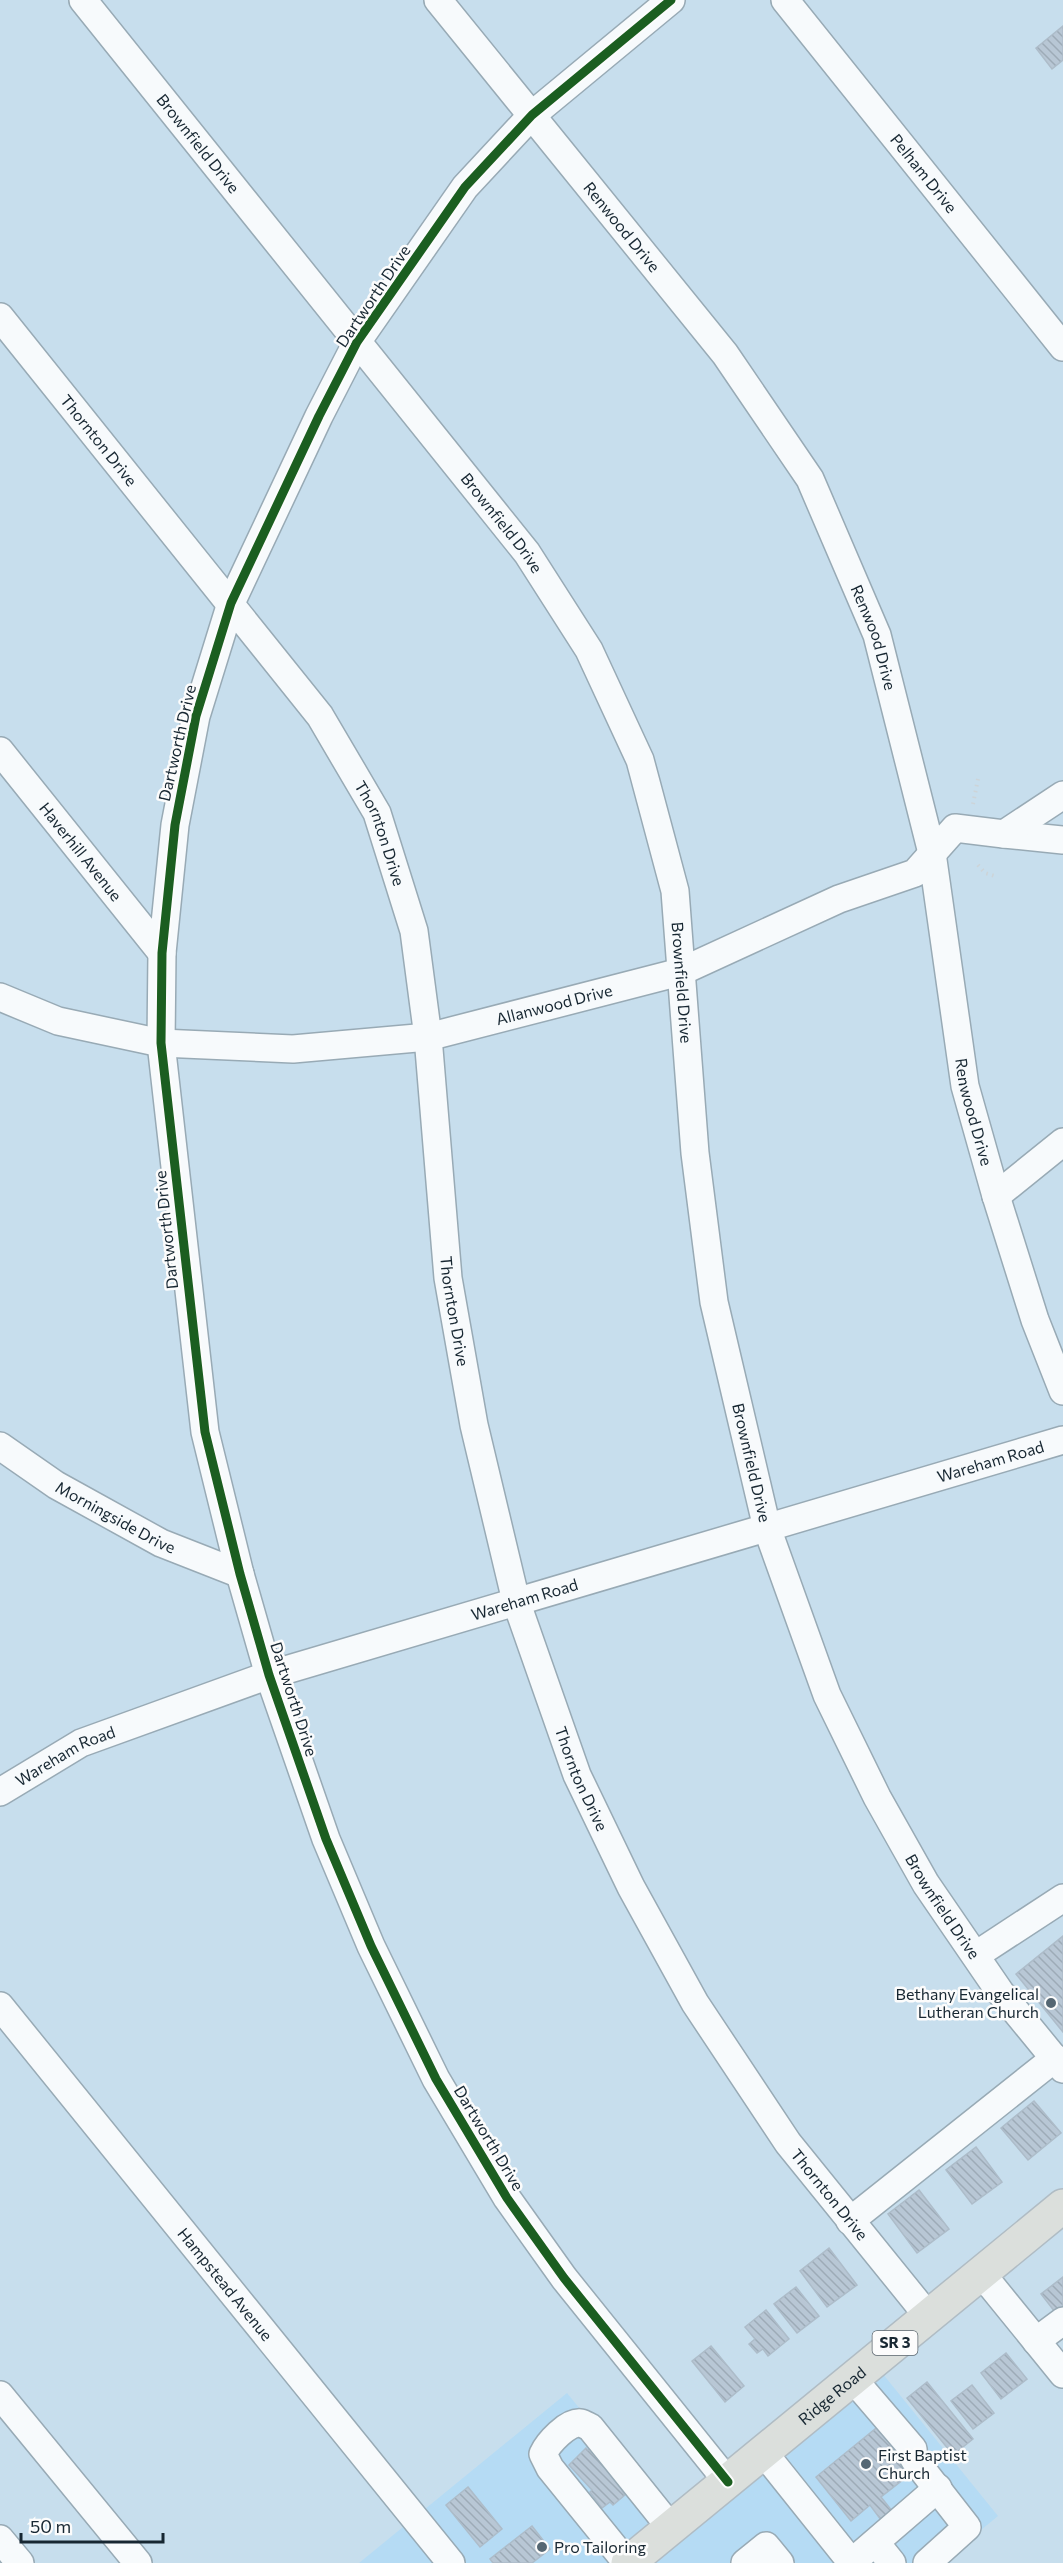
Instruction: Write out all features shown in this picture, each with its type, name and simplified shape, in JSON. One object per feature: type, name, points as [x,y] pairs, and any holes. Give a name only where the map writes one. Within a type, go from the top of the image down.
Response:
[{"type":"main road","name":"Ridge Road","points":[[628,2563],[1063,2206]]},
{"type":"street","name":"Brownfield Drive","points":[[83,0],[527,553],[589,650],[640,760],[675,891],[695,1153],[714,1302],[767,1528],[827,1695],[877,1797],[926,1884],[1000,1992],[1059,2064]]},
{"type":"street","name":"Renwood Drive","points":[[438,0],[725,354],[810,479],[878,635],[932,853],[965,1086],[996,1196],[1035,1320],[1063,1391]]},
{"type":"street","name":"Dartworth Drive","points":[[671,0],[532,115],[465,187],[357,342],[319,416],[231,603],[196,716],[175,825],[162,953],[161,1043],[206,1432],[240,1574],[269,1675],[326,1839],[371,1946],[436,2079],[507,2198],[564,2278],[728,2482]]},
{"type":"street","name":"Pelham Drive","points":[[785,0],[1063,347]]},
{"type":"street","name":"Thornton Drive","points":[[0,317],[320,716],[377,813],[414,931],[428,1037],[448,1278],[474,1425],[516,1601],[578,1774],[631,1887],[695,2003],[788,2143],[928,2316]]},
{"type":"street","name":"Haverhill Avenue","points":[[0,751],[162,953]]},
{"type":"street","points":[[1004,834],[1063,795]]},
{"type":"street","name":"Allanwood Drive","points":[[0,997],[58,1022],[161,1043],[293,1049],[428,1037],[680,972],[839,899],[915,873],[955,828],[1004,834]]},
{"type":"street","points":[[1004,834],[1063,840]]},
{"type":"street","points":[[996,1196],[1063,1142]]},
{"type":"street","name":"Wareham Road","points":[[0,1792],[81,1743],[269,1675],[1063,1440]]},
{"type":"street","name":"Morningside Drive","points":[[0,1446],[56,1485],[162,1543],[240,1574]]},
{"type":"street","points":[[976,1955],[1063,1898]]},
{"type":"street","name":"Hampstead Avenue","points":[[0,2006],[451,2563]]},
{"type":"street","points":[[850,2220],[1059,2064]]},
{"type":"street","points":[[981,2273],[1063,2374]]},
{"type":"street","points":[[1036,2341],[1063,2321]]},
{"type":"street","points":[[853,2379],[881,2419],[913,2450],[907,2453],[938,2488],[967,2527],[927,2563]]},
{"type":"street","points":[[0,2395],[138,2563]]},
{"type":"street","points":[[628,2563],[550,2468],[543,2454],[547,2446],[572,2424],[580,2423],[590,2427],[670,2528]]},
{"type":"street","points":[[764,2453],[851,2563],[884,2553],[938,2488]]},
{"type":"street","points":[[0,2539],[20,2563]]},
{"type":"street","points":[[745,2563],[766,2546],[780,2563]]},
{"type":"path","points":[[972,804],[978,779]]},
{"type":"path","points":[[978,865],[986,873],[995,876]]},
{"type":"shaded area","points":[[878,2368],[998,2516],[941,2563],[359,2563],[567,2393],[678,2530]]},
{"type":"building","points":[[1063,26],[1063,60],[1052,69],[1036,48]]},
{"type":"building","name":"Bethany Evangelical Lutheran Church","points":[[1063,1936],[1063,2032],[1016,1974]]},
{"type":"building","points":[[1034,2101],[1061,2133],[1028,2160],[1001,2128]]},
{"type":"building","points":[[976,2147],[1002,2182],[972,2204],[946,2170]]},
{"type":"building","points":[[919,2190],[949,2229],[917,2253],[888,2214]]},
{"type":"building","points":[[829,2248],[857,2285],[827,2307],[800,2271]]},
{"type":"building","points":[[1063,2277],[1063,2312],[1058,2316],[1041,2294]]},
{"type":"building","points":[[796,2287],[819,2316],[797,2333],[774,2304]]},
{"type":"building","points":[[766,2310],[789,2339],[768,2356],[763,2349],[757,2353],[749,2344],[755,2339],[745,2327]]},
{"type":"building","points":[[711,2346],[744,2386],[725,2402],[692,2361]]},
{"type":"building","points":[[1006,2353],[1027,2379],[1001,2399],[981,2373]]},
{"type":"building","points":[[927,2382],[973,2439],[953,2455],[907,2398]]},
{"type":"building","points":[[972,2385],[994,2413],[973,2429],[951,2401]]},
{"type":"building","name":"First Baptist Church","points":[[886,2420],[905,2443],[892,2453],[909,2475],[881,2497],[892,2511],[881,2520],[870,2505],[851,2521],[816,2477]]},
{"type":"building","points":[[596,2444],[630,2485],[622,2491],[625,2495],[613,2505],[610,2502],[602,2508],[590,2492],[592,2490],[569,2465],[586,2448],[588,2450]]},
{"type":"building","points":[[468,2487],[502,2529],[480,2547],[446,2505]]},
{"type":"building","points":[[532,2526],[550,2549],[532,2563],[493,2563],[490,2559]]},
{"type":"cycle path","points":[[671,0],[532,115],[465,187],[357,342],[319,416],[231,603],[196,716],[175,825],[162,953],[161,1043],[205,1432],[240,1574],[269,1675],[326,1839],[371,1946],[436,2079],[507,2198],[564,2278],[728,2482]]},
{"type":"place","name":"Bethany Evangelical Lutheran Church","points":[[1051,2003]]},
{"type":"place","name":"First Baptist Church","points":[[866,2464]]},
{"type":"place","name":"Pro Tailoring","points":[[542,2547]]}]
